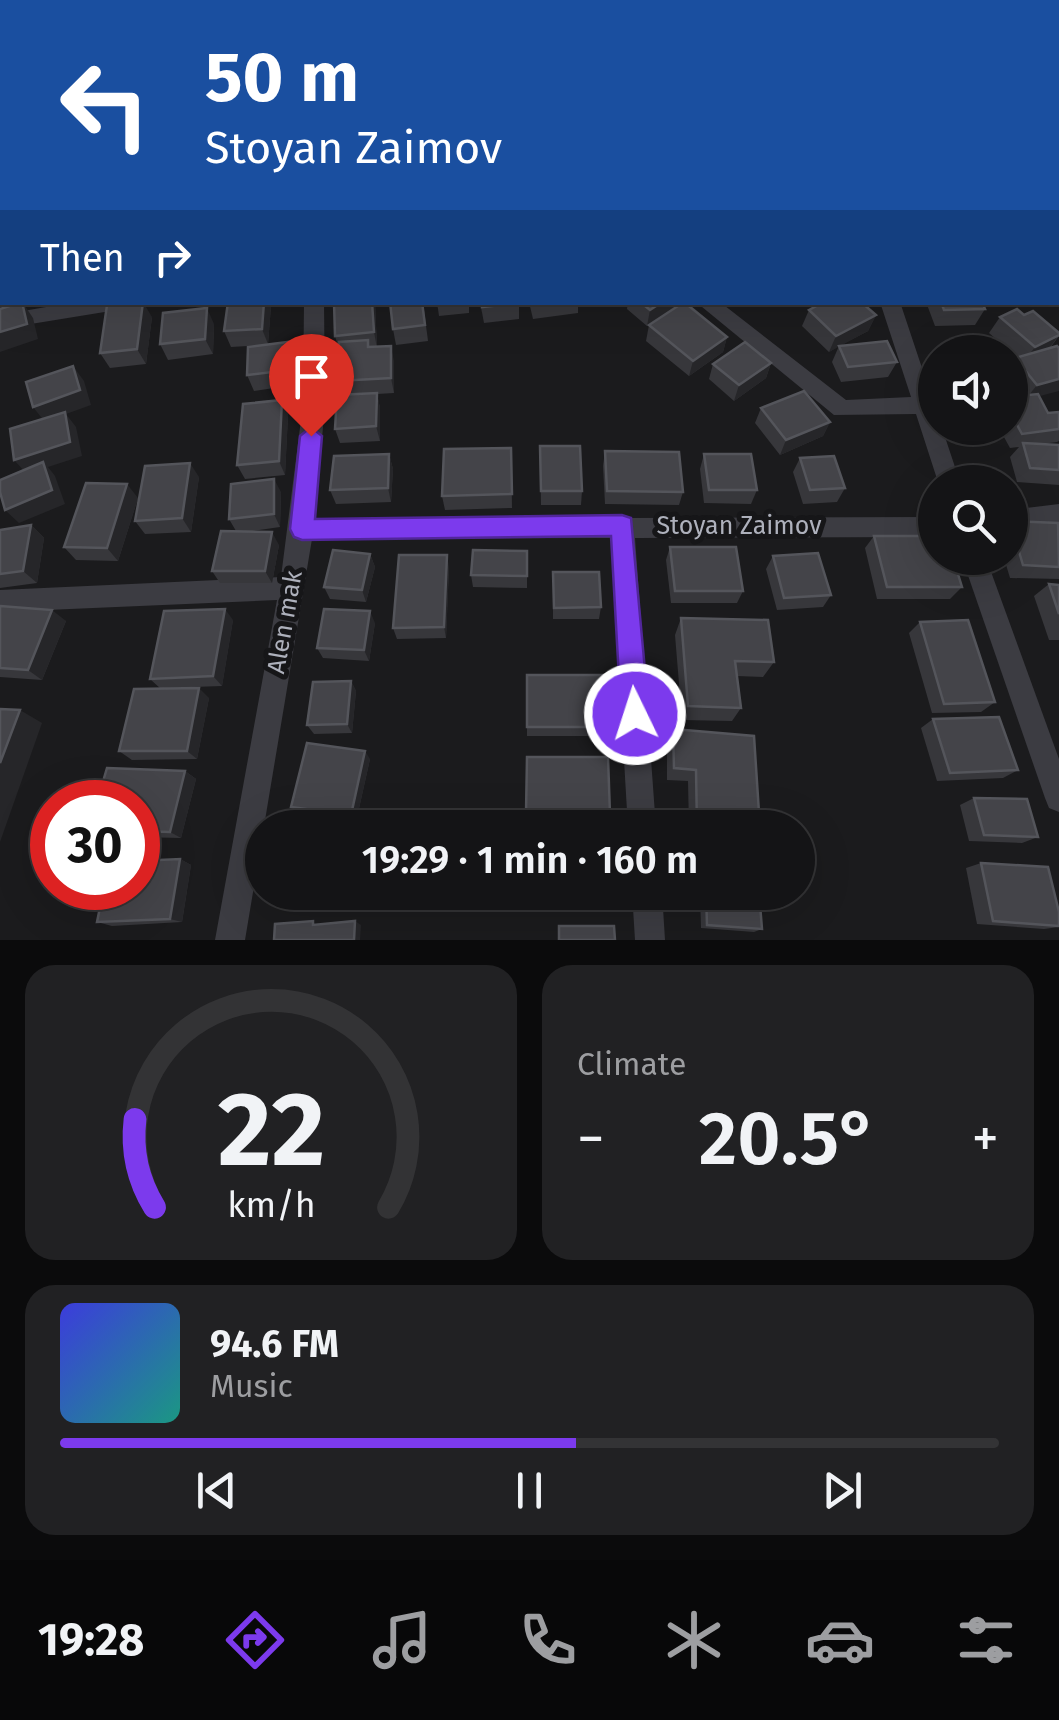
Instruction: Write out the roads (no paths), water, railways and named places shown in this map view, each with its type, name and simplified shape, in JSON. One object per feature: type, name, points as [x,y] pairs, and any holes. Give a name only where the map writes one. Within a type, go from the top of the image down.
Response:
[{"type":"street","points":[[0,322],[105,305]]},
{"type":"street","name":"Alen mak","points":[[230,940],[302,529],[314,404],[314,305]]},
{"type":"street","points":[[710,305],[842,409],[918,405]]},
{"type":"street","points":[[891,305],[918,387]]},
{"type":"street","points":[[1028,518],[1059,514]]},
{"type":"street","points":[[622,526],[641,810]]},
{"type":"street","name":"Stoyan Zaimov","points":[[302,529],[918,526]]},
{"type":"street","points":[[980,575],[1059,798]]},
{"type":"street","points":[[0,601],[290,588]]},
{"type":"street","points":[[648,910],[650,940]]}]
